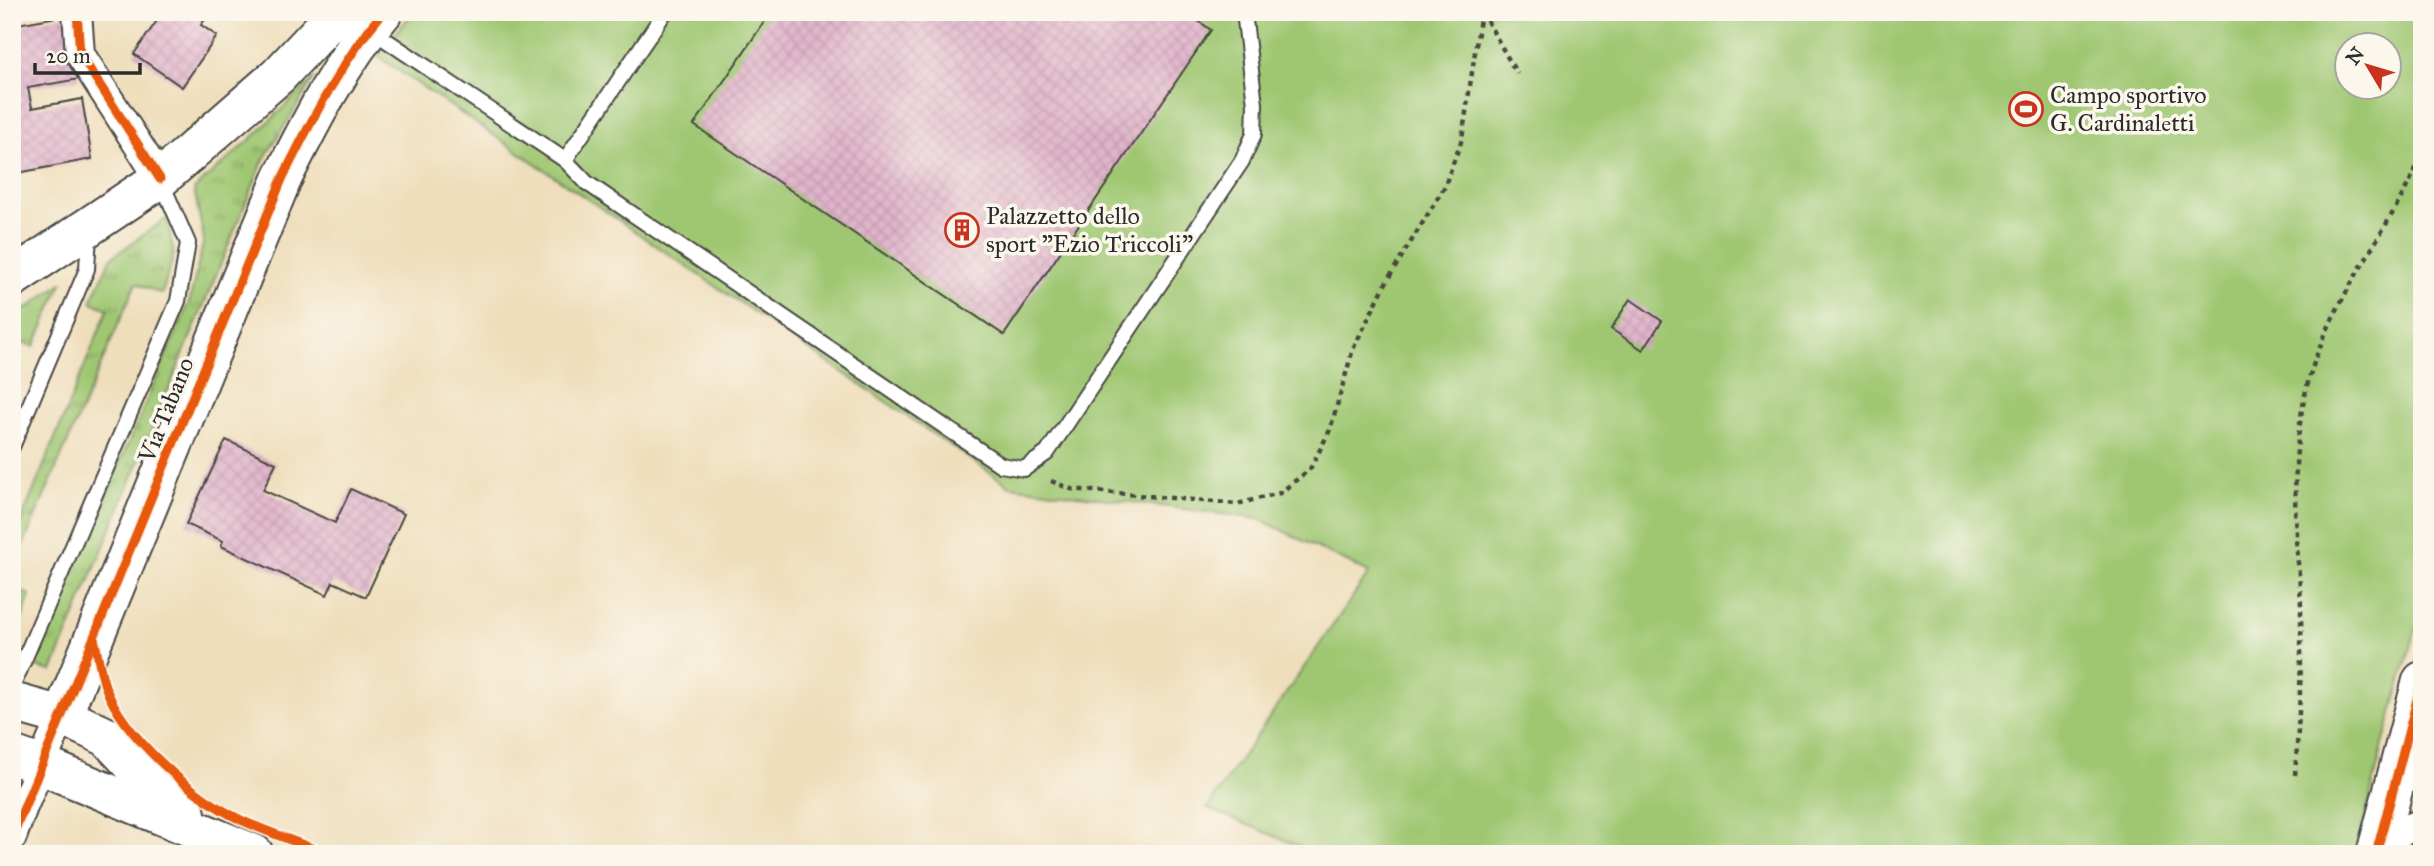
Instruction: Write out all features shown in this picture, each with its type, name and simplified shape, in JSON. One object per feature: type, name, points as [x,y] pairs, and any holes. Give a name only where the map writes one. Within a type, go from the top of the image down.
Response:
[{"type":"street","points":[[77,12],[80,54],[160,179]]},
{"type":"street","points":[[12,278],[160,179],[278,76],[358,18]]},
{"type":"street","name":"Via Tabano","points":[[12,837],[27,760],[62,716],[282,178],[358,18]]},
{"type":"street","points":[[2377,847],[2422,681]]},
{"type":"street","points":[[12,702],[62,716],[107,737],[153,786],[209,834]]},
{"type":"street","points":[[27,760],[254,854]]},
{"type":"street","points":[[2377,847],[2422,823]]},
{"type":"lane","points":[[565,160],[664,12]]},
{"type":"lane","points":[[358,18],[565,160],[587,183],[1001,465],[1024,469],[1048,453],[1242,161],[1254,134],[1255,104],[1244,12]]},
{"type":"lane","points":[[12,688],[178,301],[188,243],[160,179]]},
{"type":"lane","points":[[12,447],[88,268],[89,229]]},
{"type":"path","points":[[1024,469],[1071,489],[1237,504],[1280,493],[1310,469],[1330,430],[1353,349],[1388,279],[1444,188],[1458,151],[1471,89],[1481,12]]},
{"type":"path","points":[[1481,12],[1517,74]]},
{"type":"path","points":[[2295,775],[2301,690],[2301,608],[2295,474],[2299,428],[2310,374],[2327,328],[2385,229],[2422,155]]},
{"type":"green space","points":[[413,12],[2422,12],[2422,608],[2383,745],[2356,854],[1318,854],[1207,808],[1369,573],[1259,519],[1010,486],[377,56]]},
{"type":"green space","points":[[315,77],[264,159],[52,671],[32,666],[190,300],[204,239],[194,189]]},
{"type":"green space","points":[[167,218],[174,254],[162,294],[136,283],[12,571],[12,543],[108,309],[91,302],[111,258]]},
{"type":"green space","points":[[62,283],[34,347],[12,339],[12,319]]},
{"type":"green space","points":[[12,587],[30,595],[12,649]]},
{"type":"building","points":[[163,12],[210,12],[201,25],[217,36],[182,87],[134,54]]},
{"type":"building","name":"Palazzetto dello sport \"Ezio Triccoli\"","points":[[771,12],[1186,12],[1211,30],[1004,335],[694,125]]},
{"type":"building","points":[[68,15],[79,79],[28,88],[32,108],[82,99],[92,159],[12,174],[12,25]]},
{"type":"building","points":[[1630,299],[1662,321],[1643,350],[1611,329]]},
{"type":"building","points":[[226,440],[276,463],[263,490],[335,523],[351,489],[404,514],[366,597],[333,582],[327,595],[221,546],[223,541],[186,524]]},
{"type":"cycle path","points":[[77,12],[80,54],[160,179]]},
{"type":"cycle path","points":[[12,837],[282,179],[340,72],[383,12]]},
{"type":"cycle path","points":[[94,639],[103,680],[114,705],[127,725],[162,763],[222,810],[252,825],[326,854]]},
{"type":"cycle path","points":[[2376,854],[2422,681]]},
{"type":"place","name":"Campo sportivo G. Cardinaletti","points":[[2026,109]]},
{"type":"place","name":"Palazzetto dello sport \"Ezio Triccoli\"","points":[[962,230]]}]
